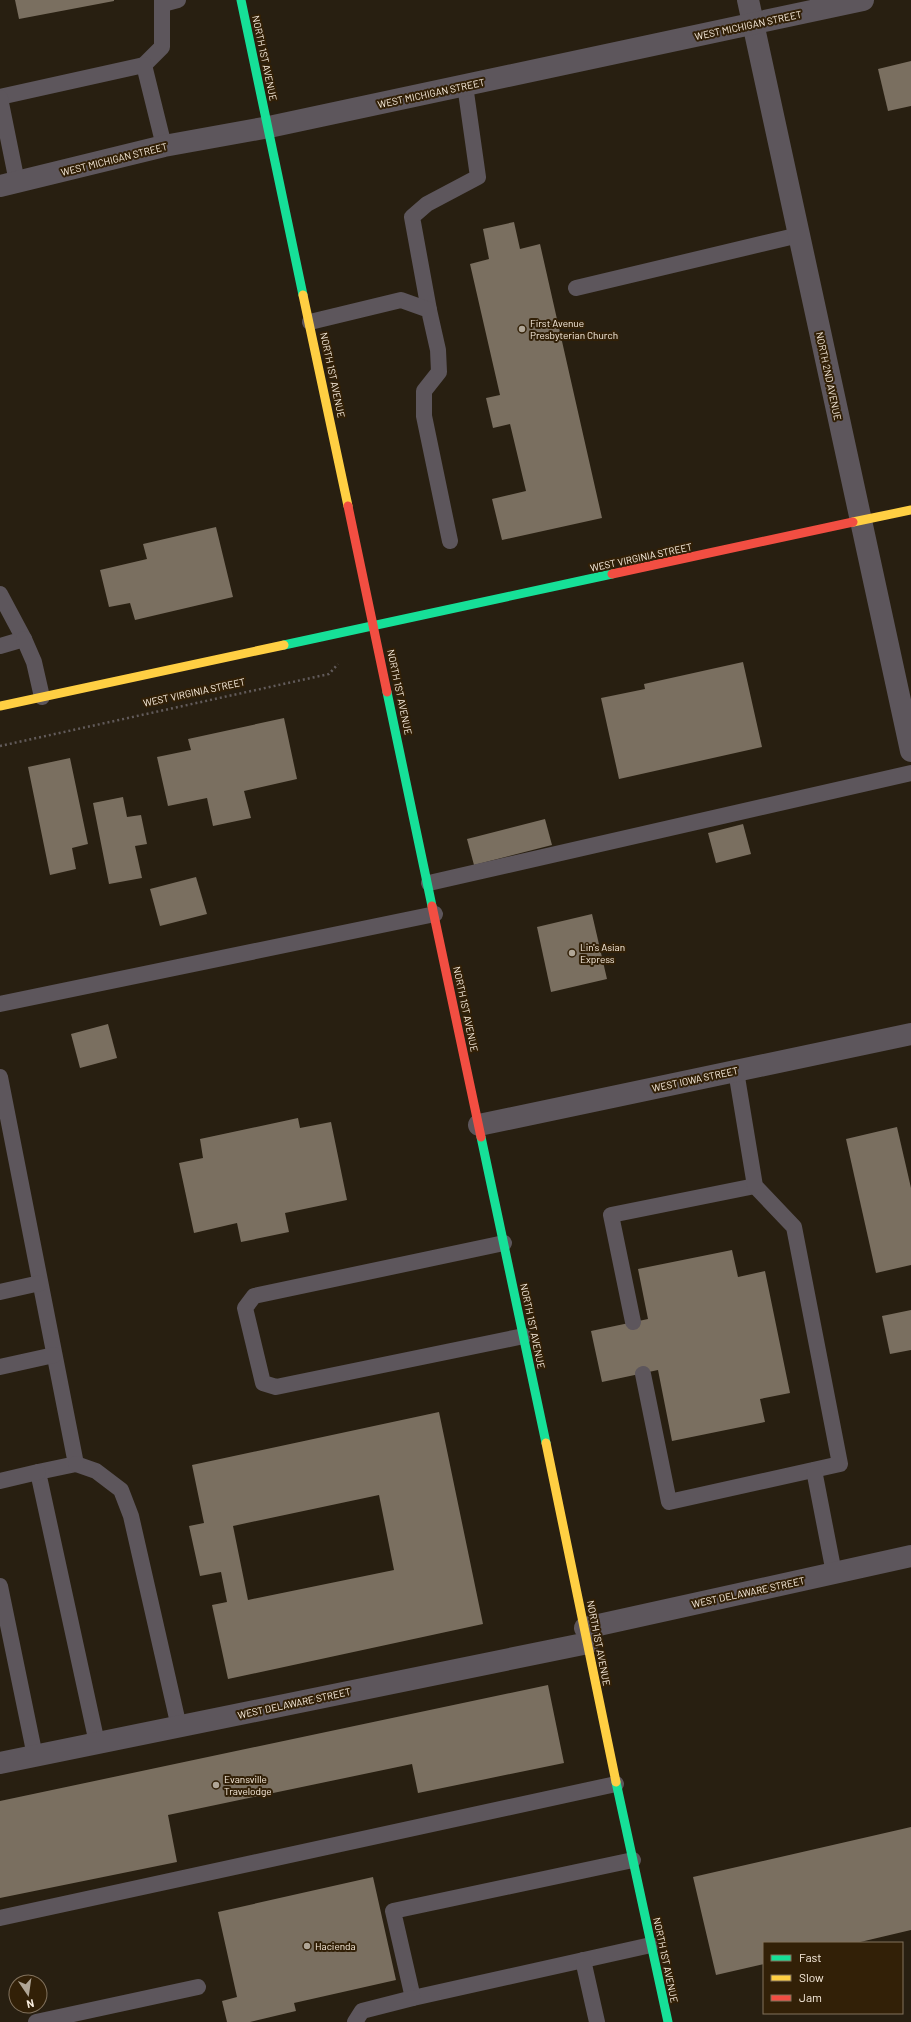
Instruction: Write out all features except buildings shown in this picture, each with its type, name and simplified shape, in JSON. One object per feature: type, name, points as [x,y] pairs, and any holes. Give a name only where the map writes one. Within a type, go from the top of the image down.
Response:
[{"type":"main road","name":"NORTH 1ST AVENUE","points":[[242,0],[480,1125],[616,1784],[668,2022]]},
{"type":"main road","name":"WEST VIRGINIA STREET","points":[[0,706],[911,510]]},
{"type":"street","name":"NORTH 2ND AVENUE","points":[[748,0],[911,751]]},
{"type":"street","name":"WEST MICHIGAN STREET","points":[[8,184],[164,146],[269,127],[863,0]]},
{"type":"street","name":"WEST IOWA STREET","points":[[480,1125],[911,1034]]},
{"type":"street","name":"WEST DELAWARE STREET","points":[[0,1763],[178,1726],[586,1636],[834,1573],[911,1556]]},
{"type":"lane","points":[[8,184],[0,98],[144,65],[162,47],[162,2],[178,0]]},
{"type":"lane","points":[[144,65],[164,146]]},
{"type":"lane","points":[[450,541],[424,416],[424,391],[439,372],[438,350],[412,217],[427,204],[478,177],[465,85]]},
{"type":"lane","points":[[576,288],[799,235]]},
{"type":"lane","points":[[310,322],[401,300],[429,310]]},
{"type":"lane","points":[[0,594],[24,639],[34,662],[42,697]]},
{"type":"lane","points":[[0,646],[24,639]]},
{"type":"lane","points":[[429,883],[911,773]]},
{"type":"lane","points":[[0,1004],[435,914]]},
{"type":"lane","points":[[643,1374],[669,1502],[840,1464],[794,1227],[755,1186],[736,1070]]},
{"type":"lane","points":[[0,1077],[76,1464]]},
{"type":"lane","points":[[633,1322],[611,1215],[755,1186]]},
{"type":"lane","points":[[504,1243],[254,1296],[245,1308],[263,1383],[276,1387],[524,1336]]},
{"type":"lane","points":[[0,1292],[40,1283]]},
{"type":"lane","points":[[0,1367],[54,1355]]},
{"type":"lane","points":[[0,1481],[76,1464],[96,1471],[121,1490],[131,1516],[178,1726]]},
{"type":"lane","points":[[814,1470],[834,1573]]},
{"type":"lane","points":[[38,1472],[97,1743]]},
{"type":"lane","points":[[0,1586],[35,1756]]},
{"type":"lane","points":[[0,1918],[616,1784]]},
{"type":"lane","points":[[413,1998],[394,1911],[633,1860]]},
{"type":"lane","points":[[355,2022],[362,2011],[413,1998],[651,1945]]},
{"type":"lane","points":[[583,1960],[597,2022]]},
{"type":"lane","points":[[36,2022],[198,1987]]},
{"type":"path","name":"WEST VIRGINIA STREET","points":[[0,746],[329,674],[343,659]]},
{"type":"traffic: fast","points":[[241,0],[303,295]]},
{"type":"traffic: fast","points":[[284,645],[612,574]]},
{"type":"traffic: fast","points":[[387,692],[432,906]]},
{"type":"traffic: fast","points":[[481,1137],[546,1443]]},
{"type":"traffic: fast","points":[[616,1782],[668,2022]]},
{"type":"traffic: slow","points":[[303,295],[348,506]]},
{"type":"traffic: slow","points":[[853,522],[911,510]]},
{"type":"traffic: slow","points":[[0,706],[284,645]]},
{"type":"traffic: slow","points":[[546,1443],[616,1782]]},
{"type":"traffic: jam","points":[[348,506],[387,692]]},
{"type":"traffic: jam","points":[[612,574],[853,522]]},
{"type":"traffic: jam","points":[[432,906],[481,1137]]},
{"type":"place","name":"First Avenue Presbyterian Church","points":[[522,329]]},
{"type":"place","name":"Lin's Asian Express","points":[[572,953]]},
{"type":"place","name":"Evansville Travelodge","points":[[216,1785]]},
{"type":"place","name":"Hacienda","points":[[307,1946]]}]
